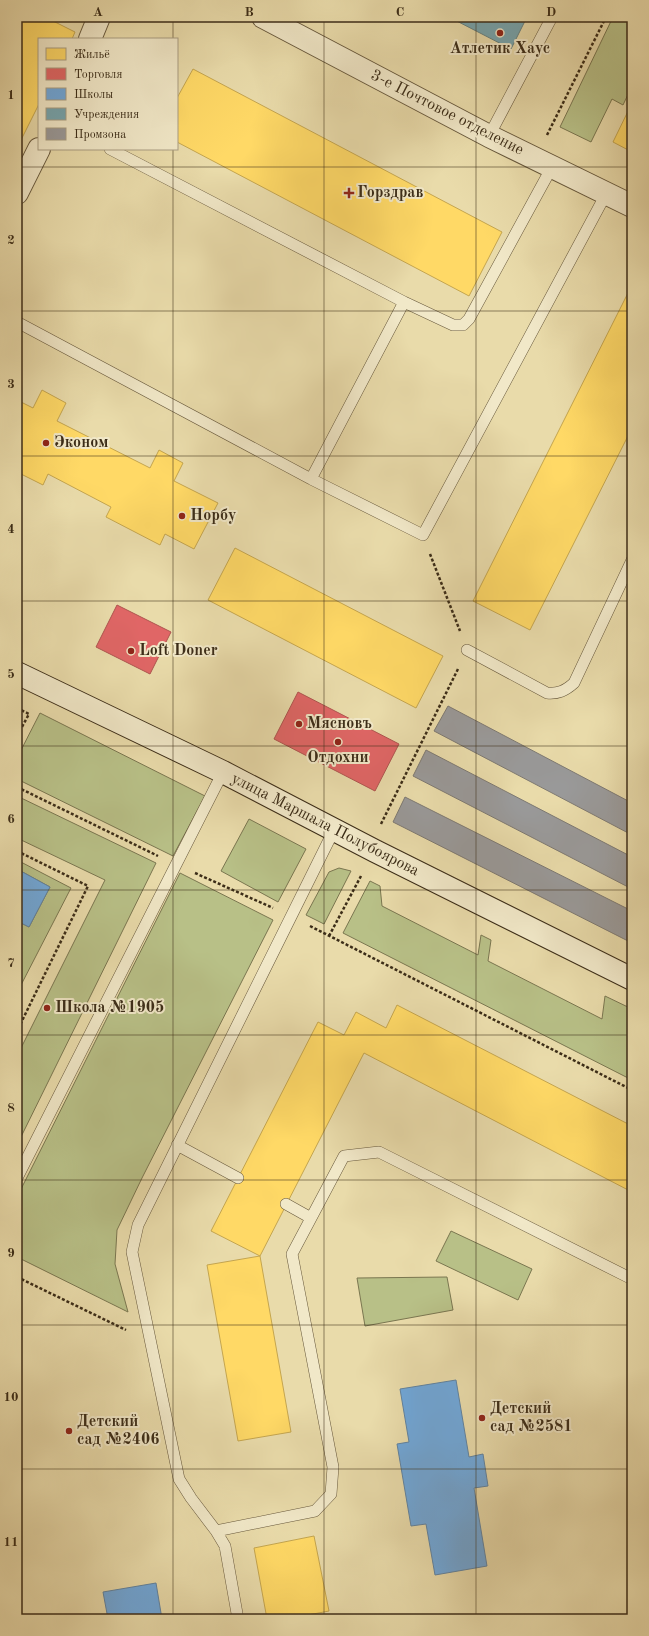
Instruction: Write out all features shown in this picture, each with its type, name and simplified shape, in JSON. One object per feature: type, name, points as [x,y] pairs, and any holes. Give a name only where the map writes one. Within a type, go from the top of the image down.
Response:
[{"type":"street","points":[[90,38],[99,17]]},
{"type":"street","name":"3-е Почтовое отделение","points":[[263,17],[490,136],[632,206]]},
{"type":"street","points":[[17,193],[38,150]]},
{"type":"street","name":"улица Маршала Полубоярова","points":[[17,673],[223,772],[334,830],[632,979]]},
{"type":"lane","points":[[490,136],[552,17]]},
{"type":"lane","points":[[112,150],[404,302],[453,325],[462,325],[470,319],[544,163]]},
{"type":"lane","points":[[17,322],[311,479],[423,535],[606,194]]},
{"type":"lane","points":[[311,479],[404,302]]},
{"type":"lane","points":[[467,650],[547,693],[555,694],[566,690],[574,683],[632,560]]},
{"type":"lane","points":[[17,1178],[223,772]]},
{"type":"lane","points":[[238,1619],[225,1546],[179,1479],[132,1252],[138,1225],[334,830]]},
{"type":"lane","points":[[177,1145],[238,1178]]},
{"type":"lane","points":[[216,1531],[315,1511],[331,1494],[333,1467],[292,1254],[344,1156],[379,1152],[632,1279]]},
{"type":"lane","points":[[286,1204],[311,1218]]},
{"type":"path","points":[[544,163],[606,17]]},
{"type":"path","points":[[386,829],[380,826],[467,650],[423,535]]},
{"type":"path","points":[[17,708],[29,714],[17,736]]},
{"type":"path","points":[[17,787],[176,865],[291,916],[632,1090]]},
{"type":"path","points":[[17,851],[88,886],[17,1031]]},
{"type":"path","points":[[329,936],[361,876]]},
{"type":"path","points":[[17,1277],[151,1342]]},
{"type":"green space","points":[[613,17],[632,17],[632,86],[623,105],[612,99],[591,142],[560,127]]},
{"type":"green space","points":[[40,713],[205,796],[173,856],[17,779],[17,758]]},
{"type":"green space","points":[[17,796],[156,863],[17,1145],[17,1056],[105,880],[17,838]]},
{"type":"green space","points":[[249,819],[306,849],[278,902],[221,871]]},
{"type":"green space","points":[[17,860],[71,888],[21,985],[17,983],[17,921],[29,927],[50,887],[17,869]]},
{"type":"green space","points":[[339,868],[351,871],[324,924],[306,915],[329,872]]},
{"type":"green space","points":[[180,873],[273,920],[117,1230],[115,1264],[128,1312],[17,1257],[17,1197]]},
{"type":"green space","points":[[370,881],[380,886],[382,906],[478,955],[481,935],[491,940],[488,961],[602,1019],[605,996],[632,1009],[632,1080],[343,933]]},
{"type":"green space","points":[[451,1231],[532,1269],[518,1300],[436,1261]]},
{"type":"green space","points":[[447,1277],[453,1310],[365,1326],[357,1278]]},
{"type":"building: Жильё","points":[[17,17],[45,17],[75,32],[72,38],[38,38],[38,106],[17,148]]},
{"type":"building: Жильё","points":[[193,69],[502,232],[469,296],[178,143],[178,96]]},
{"type":"building: Жильё","points":[[632,103],[632,152],[613,142]]},
{"type":"building: Жильё","points":[[632,285],[632,428],[530,630],[473,601]]},
{"type":"building: Жильё","points":[[42,390],[66,403],[57,421],[150,468],[159,450],[183,463],[174,481],[218,503],[194,549],[165,534],[160,545],[106,517],[111,507],[48,474],[43,485],[17,472],[17,400],[33,408]]},
{"type":"building: Жильё","points":[[235,548],[443,656],[416,708],[208,600]]},
{"type":"building: Жильё","points":[[397,1005],[632,1126],[632,1192],[364,1053],[260,1256],[211,1231],[318,1022],[344,1035],[356,1012],[386,1028]]},
{"type":"building: Жильё","points":[[260,1256],[291,1432],[238,1441],[207,1265]]},
{"type":"building: Жильё","points":[[314,1536],[329,1611],[287,1619],[267,1619],[254,1548]]},
{"type":"building: Торговля","points":[[117,605],[171,632],[150,674],[96,647]]},
{"type":"building: Торговля","points":[[298,692],[399,744],[375,791],[274,739]]},
{"type":"building: Школы","points":[[17,869],[50,887],[29,927],[17,921]]},
{"type":"building: Школы","points":[[456,1380],[469,1457],[483,1454],[488,1486],[474,1488],[487,1566],[435,1575],[426,1524],[411,1526],[397,1444],[409,1442],[400,1389]]},
{"type":"building: Школы","points":[[156,1583],[162,1619],[108,1619],[103,1592]]},
{"type":"building: Учреждения","name":"Атлетик Хаус","points":[[449,17],[527,17],[511,49]]},
{"type":"building: Промзона","points":[[448,706],[632,803],[632,835],[434,731]]},
{"type":"building: Промзона","points":[[426,750],[632,857],[632,889],[413,776]]},
{"type":"building: Промзона","points":[[405,797],[632,911],[632,943],[393,822]]},
{"type":"place","name":"Атлетик Хаус","points":[[500,33]]},
{"type":"place","name":"Горздрав","points":[[349,193]]},
{"type":"place","name":"Эконом","points":[[46,443]]},
{"type":"place","name":"Норбу","points":[[182,516]]},
{"type":"place","name":"Loft Doner","points":[[131,651]]},
{"type":"place","name":"Мясновъ","points":[[299,724]]},
{"type":"place","name":"Отдохни","points":[[338,742]]},
{"type":"place","name":"Школа №1905","points":[[47,1008]]},
{"type":"place","name":"Детский сад №2581","points":[[482,1418]]},
{"type":"place","name":"Детский сад №2406","points":[[69,1431]]}]
